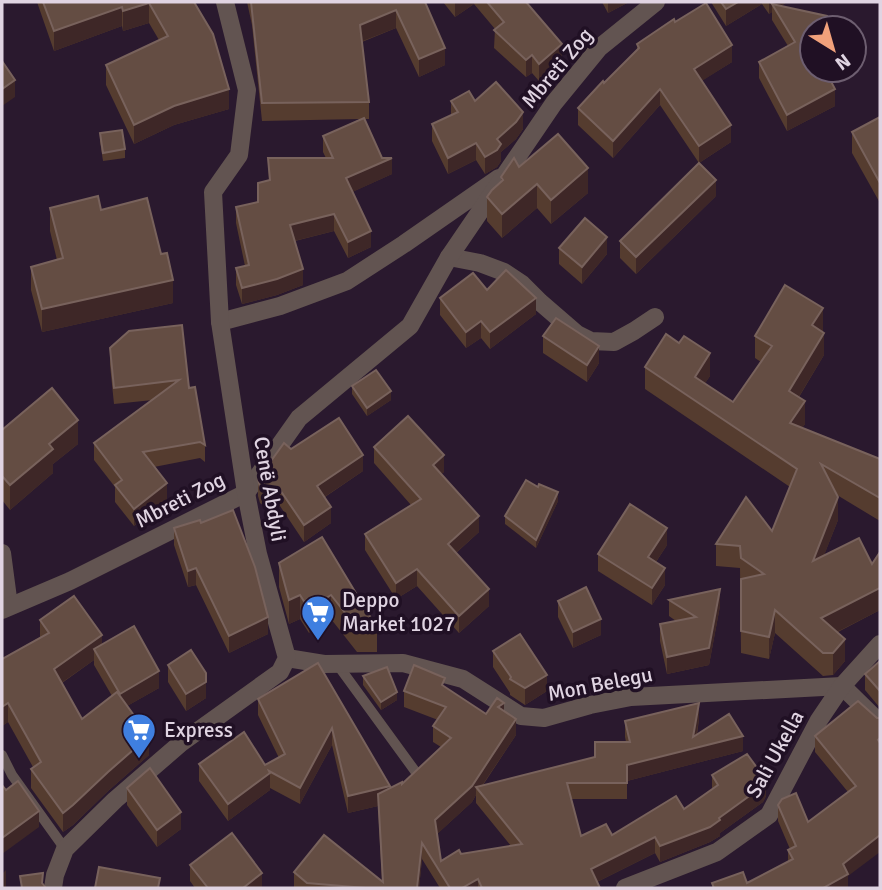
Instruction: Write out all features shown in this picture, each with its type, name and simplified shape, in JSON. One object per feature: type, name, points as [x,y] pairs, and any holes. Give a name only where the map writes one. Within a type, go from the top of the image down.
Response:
[{"type":"street","name":"Cenë Abdyli","points":[[225,2],[247,90],[239,155],[213,191],[220,322],[246,493],[258,554],[286,658]]},
{"type":"street","name":"Mbreti Zog","points":[[5,608],[70,581],[246,493],[299,418],[410,326],[449,257],[554,103],[599,48],[656,2]]},
{"type":"street","name":"Mbreti Zog","points":[[220,322],[280,306],[347,281],[505,174]]},
{"type":"street","points":[[449,257],[480,263],[504,272],[522,284],[577,334],[591,341],[614,342],[655,317]]},
{"type":"street","points":[[2,553],[5,608]]},
{"type":"street","name":"Sali Ukella","points":[[625,888],[717,852],[769,815],[819,720],[842,685],[880,644]]},
{"type":"street","points":[[53,888],[65,849],[115,800],[181,743],[280,672],[286,658]]},
{"type":"street","name":"Mon Belegu","points":[[286,658],[324,664],[404,663],[463,679],[521,716],[544,718],[631,697],[842,685]]},
{"type":"street","points":[[842,685],[880,723]]},
{"type":"lane","points":[[337,664],[415,771]]},
{"type":"lane","points":[[2,755],[12,775],[65,849]]},
{"type":"building","points":[[43,2],[194,2],[213,34],[229,89],[174,106],[134,125],[106,65],[168,36],[149,3],[123,11],[122,7],[54,31]]},
{"type":"building","points":[[251,2],[425,2],[445,48],[419,59],[396,10],[360,25],[369,102],[262,103]]},
{"type":"building","points":[[487,2],[526,2],[562,44],[539,64],[532,55],[526,60],[494,30],[504,22]]},
{"type":"building","points":[[721,2],[738,2],[726,9]]},
{"type":"building","points":[[706,3],[732,45],[694,69],[731,125],[699,146],[660,89],[613,141],[578,108],[639,48],[637,44],[674,19],[675,22]]},
{"type":"building","points":[[772,4],[818,14],[798,14],[798,84],[832,84],[835,89],[787,115],[759,62],[795,42]]},
{"type":"building","points":[[2,61],[15,80],[2,89]]},
{"type":"building","points":[[496,82],[523,112],[497,139],[501,144],[497,150],[485,157],[476,143],[448,158],[432,124],[458,112],[451,101],[469,91],[475,101]]},
{"type":"building","points":[[880,117],[880,183],[852,132]]},
{"type":"building","points":[[364,118],[382,158],[392,158],[346,178],[371,231],[348,242],[334,214],[290,225],[303,269],[242,288],[236,268],[249,265],[236,207],[258,202],[258,183],[270,180],[268,158],[333,158],[323,136]]},
{"type":"building","points":[[122,130],[125,149],[103,153],[100,133]]},
{"type":"building","points":[[558,134],[588,168],[551,200],[537,184],[502,214],[487,197],[503,180],[501,177],[514,158],[519,167]]},
{"type":"building","points":[[699,163],[716,180],[636,257],[620,241]]},
{"type":"building","points":[[98,196],[101,210],[147,198],[161,254],[167,253],[173,280],[42,309],[31,267],[63,258],[50,208]]},
{"type":"building","points":[[585,218],[607,237],[582,267],[559,248]]},
{"type":"building","points":[[506,270],[536,298],[490,332],[481,321],[466,332],[440,298],[473,273],[487,290]]},
{"type":"building","points":[[785,285],[823,308],[812,325],[824,333],[789,391],[805,401],[790,423],[880,459],[880,498],[821,464],[838,497],[813,561],[859,538],[872,564],[880,552],[880,588],[821,618],[845,639],[833,653],[823,653],[775,610],[769,637],[741,631],[741,579],[764,574],[741,558],[740,546],[716,544],[746,497],[772,531],[797,469],[645,367],[666,334],[679,343],[684,336],[710,353],[695,377],[733,402],[772,346],[755,336]]},
{"type":"building","points":[[556,318],[599,346],[587,365],[543,336]]},
{"type":"building","points":[[182,325],[189,388],[195,387],[205,445],[200,442],[143,452],[167,483],[134,509],[115,485],[122,480],[94,443],[179,380],[114,388],[110,348],[129,331]]},
{"type":"building","points":[[376,370],[391,391],[367,408],[352,386]]},
{"type":"building","points":[[52,388],[78,420],[49,444],[53,449],[10,485],[2,476],[2,430]]},
{"type":"building","points":[[408,416],[444,455],[433,465],[479,516],[448,544],[489,589],[459,616],[417,569],[396,583],[365,534],[421,499],[374,447]]},
{"type":"building","points":[[339,418],[363,455],[317,486],[331,507],[304,525],[280,490],[274,498],[260,487],[258,479],[284,443],[291,449]]},
{"type":"building","points":[[526,480],[538,487],[539,484],[558,492],[536,540],[505,516]]},
{"type":"building","points":[[630,504],[667,528],[648,557],[665,568],[652,588],[598,554]]},
{"type":"building","points":[[233,510],[255,567],[268,617],[229,636],[196,568],[188,571],[174,528],[200,520],[201,523]]},
{"type":"building","points":[[322,537],[377,628],[357,628],[331,595],[309,609],[300,595],[289,600],[279,563]]},
{"type":"building","points":[[586,587],[601,619],[573,632],[558,601]]},
{"type":"building","points":[[720,589],[709,648],[667,657],[660,624],[696,617],[669,600]]},
{"type":"building","points":[[74,596],[102,635],[54,669],[82,719],[117,692],[149,736],[63,813],[31,769],[41,762],[8,703],[2,707],[2,659],[49,633],[40,620]]},
{"type":"building","points":[[134,626],[159,671],[120,694],[94,649]]},
{"type":"building","points":[[520,634],[547,675],[525,688],[510,679],[493,651]]},
{"type":"building","points":[[191,650],[206,673],[206,682],[186,694],[168,665]]},
{"type":"building","points":[[880,661],[880,691],[865,674]]},
{"type":"building","points":[[318,663],[390,786],[348,796],[332,728],[300,788],[269,771],[270,773],[228,804],[199,764],[244,732],[265,765],[285,754],[258,699]]},
{"type":"building","points":[[414,665],[445,678],[442,685],[486,714],[497,698],[504,703],[498,707],[516,719],[472,786],[435,820],[441,861],[459,850],[461,854],[522,844],[476,787],[595,757],[595,742],[630,742],[625,721],[699,703],[693,737],[729,714],[743,736],[627,765],[627,783],[567,783],[581,836],[606,824],[612,835],[676,796],[684,809],[718,785],[712,775],[747,754],[766,780],[763,786],[710,827],[660,846],[655,837],[591,869],[600,888],[482,888],[478,879],[462,888],[450,888],[422,843],[417,888],[366,888],[307,883],[294,872],[324,835],[383,882],[378,794],[402,784],[451,738],[433,726],[446,707],[404,691]]},
{"type":"building","points":[[387,667],[397,692],[381,702],[363,676]]},
{"type":"building","points":[[858,701],[880,718],[880,835],[843,864],[848,874],[823,888],[714,888],[712,883],[743,872],[747,883],[793,859],[788,850],[796,846],[778,805],[782,799],[796,793],[808,822],[856,786],[815,736]]},
{"type":"building","points":[[150,768],[181,812],[157,830],[127,788]]},
{"type":"building","points":[[18,781],[39,811],[2,838],[2,785],[6,790]]},
{"type":"building","points":[[232,833],[262,873],[243,888],[208,888],[190,865]]},
{"type":"building","points":[[99,867],[160,878],[158,888],[95,888]]},
{"type":"building","points":[[43,873],[42,883],[46,888],[22,888],[20,876]]},
{"type":"place","name":"Deppo Market 1027","points":[[318,642]]},
{"type":"place","name":"Express","points":[[139,760]]}]
